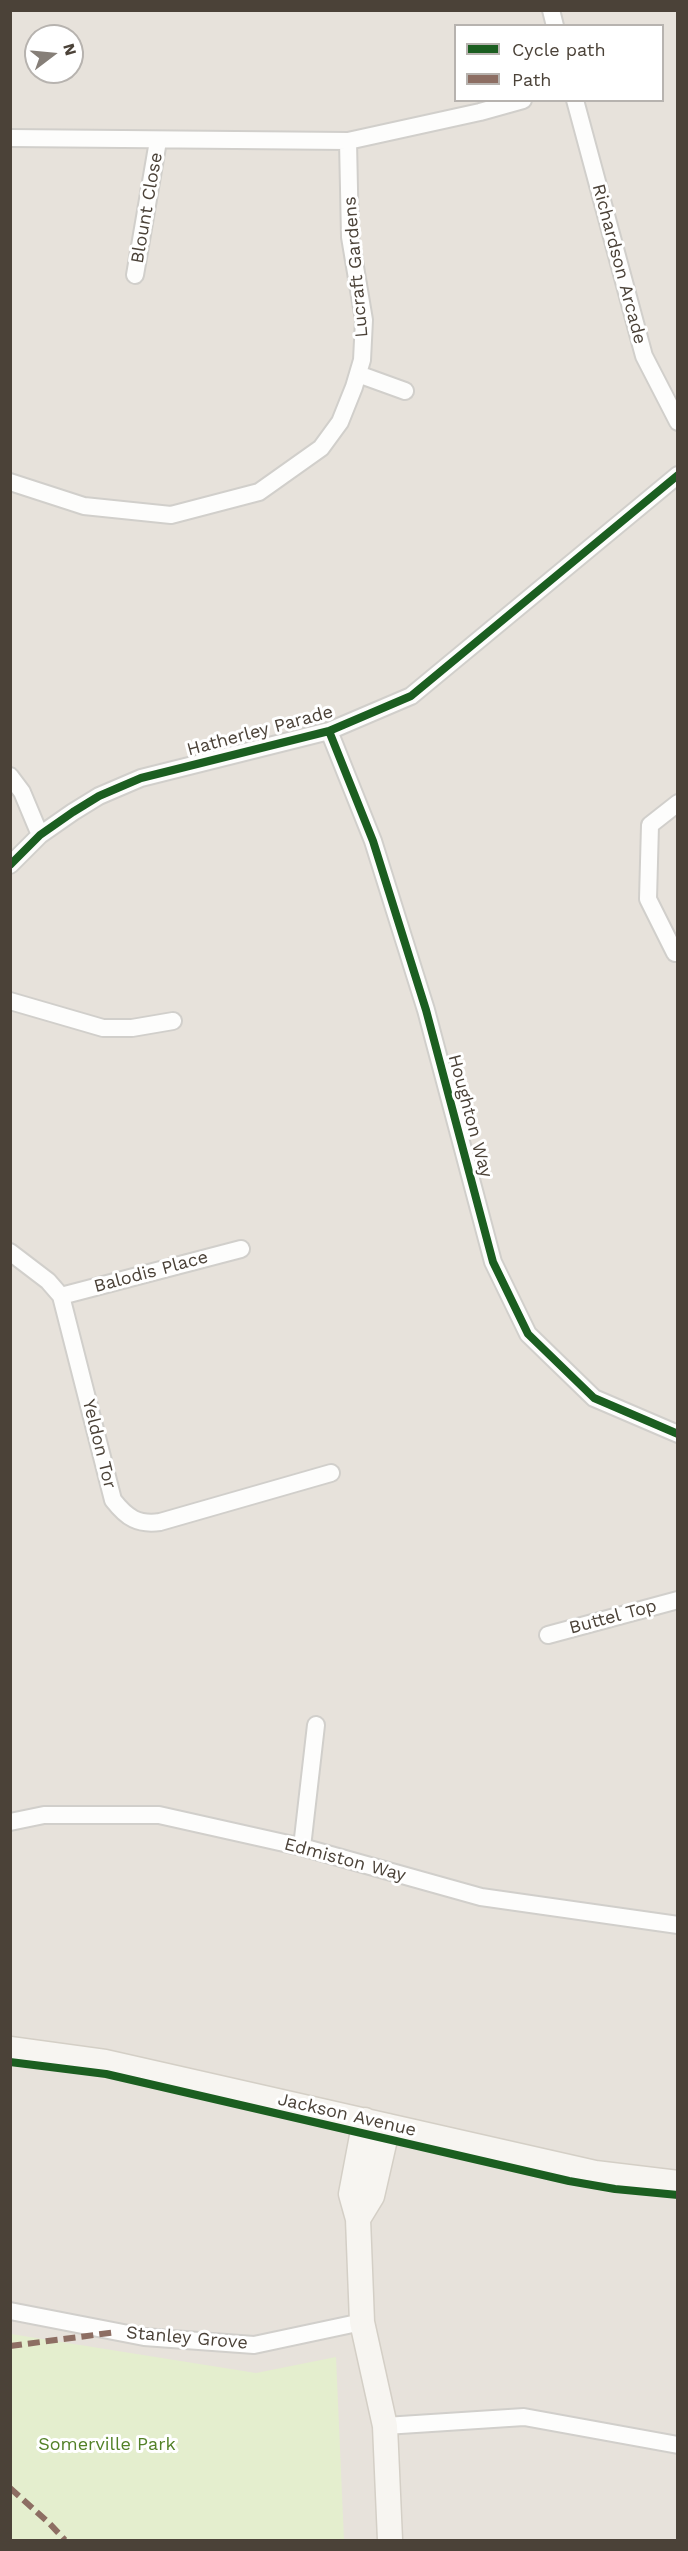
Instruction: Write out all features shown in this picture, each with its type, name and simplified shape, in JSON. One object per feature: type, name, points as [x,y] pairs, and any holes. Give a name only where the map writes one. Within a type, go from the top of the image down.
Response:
[{"type":"street","points":[[10,138],[348,141],[516,102]]},
{"type":"street","name":"Richardson Arcade","points":[[576,102],[644,356],[678,422]]},
{"type":"street","name":"Blount Close","points":[[135,275],[158,141]]},
{"type":"street","name":"Lucraft Gardens","points":[[10,482],[84,506],[171,515],[259,492],[321,448],[340,422],[362,360],[364,320],[350,237],[348,141]]},
{"type":"street","points":[[358,374],[405,391]]},
{"type":"street","name":"Hatherley Parade","points":[[10,865],[40,835],[99,796],[141,778],[329,731],[411,696],[678,475]]},
{"type":"street","name":"Houghton Way","points":[[329,731],[373,841],[426,1010],[493,1262],[528,1334],[594,1398],[676,1438]]},
{"type":"street","points":[[10,776],[22,792],[40,835]]},
{"type":"street","points":[[675,953],[648,899],[650,825],[678,802]]},
{"type":"street","points":[[10,1001],[103,1028],[132,1028],[173,1020]]},
{"type":"street","name":"Balodis Place","points":[[61,1296],[241,1249]]},
{"type":"street","points":[[10,1252],[48,1281],[61,1296]]},
{"type":"street","name":"Yeldon Tor","points":[[61,1296],[114,1500],[123,1513],[132,1520],[147,1524],[160,1522],[331,1473]]},
{"type":"street","name":"Buttel Top","points":[[548,1635],[678,1600]]},
{"type":"street","points":[[302,1847],[316,1725]]},
{"type":"street","name":"Edmiston Way","points":[[10,1822],[44,1815],[159,1815],[302,1847],[481,1897],[678,1925]]},
{"type":"street","name":"Jackson Avenue","points":[[10,2049],[105,2062],[375,2129],[569,2181],[615,2189],[678,2195]]},
{"type":"street","name":"Jackson Avenue","points":[[10,2062],[106,2074],[595,2173],[678,2183]]},
{"type":"street","points":[[375,2129],[372,2196],[358,2219],[363,2322],[385,2426],[390,2541]]},
{"type":"street","name":"Stanley Grove","points":[[10,2311],[144,2337],[254,2345],[363,2322]]},
{"type":"street","points":[[385,2426],[524,2418],[678,2445]]},
{"type":"shaded area","points":[[11,11],[677,11],[677,2540],[11,2540]]},
{"type":"green space","name":"Somerville Park","points":[[11,2334],[256,2373],[336,2357],[344,2540],[11,2540]]},
{"type":"marked path","points":[[10,2346],[117,2332]]},
{"type":"marked path","points":[[10,2488],[65,2540]]},
{"type":"cycle path","points":[[10,865],[40,835],[73,812],[99,796],[141,778],[329,731],[411,696],[678,475]]},
{"type":"cycle path","points":[[329,731],[373,841],[426,1010],[493,1262],[528,1334],[594,1398],[678,1434]]},
{"type":"cycle path","points":[[10,2062],[106,2074],[569,2181],[615,2189],[678,2195]]}]
